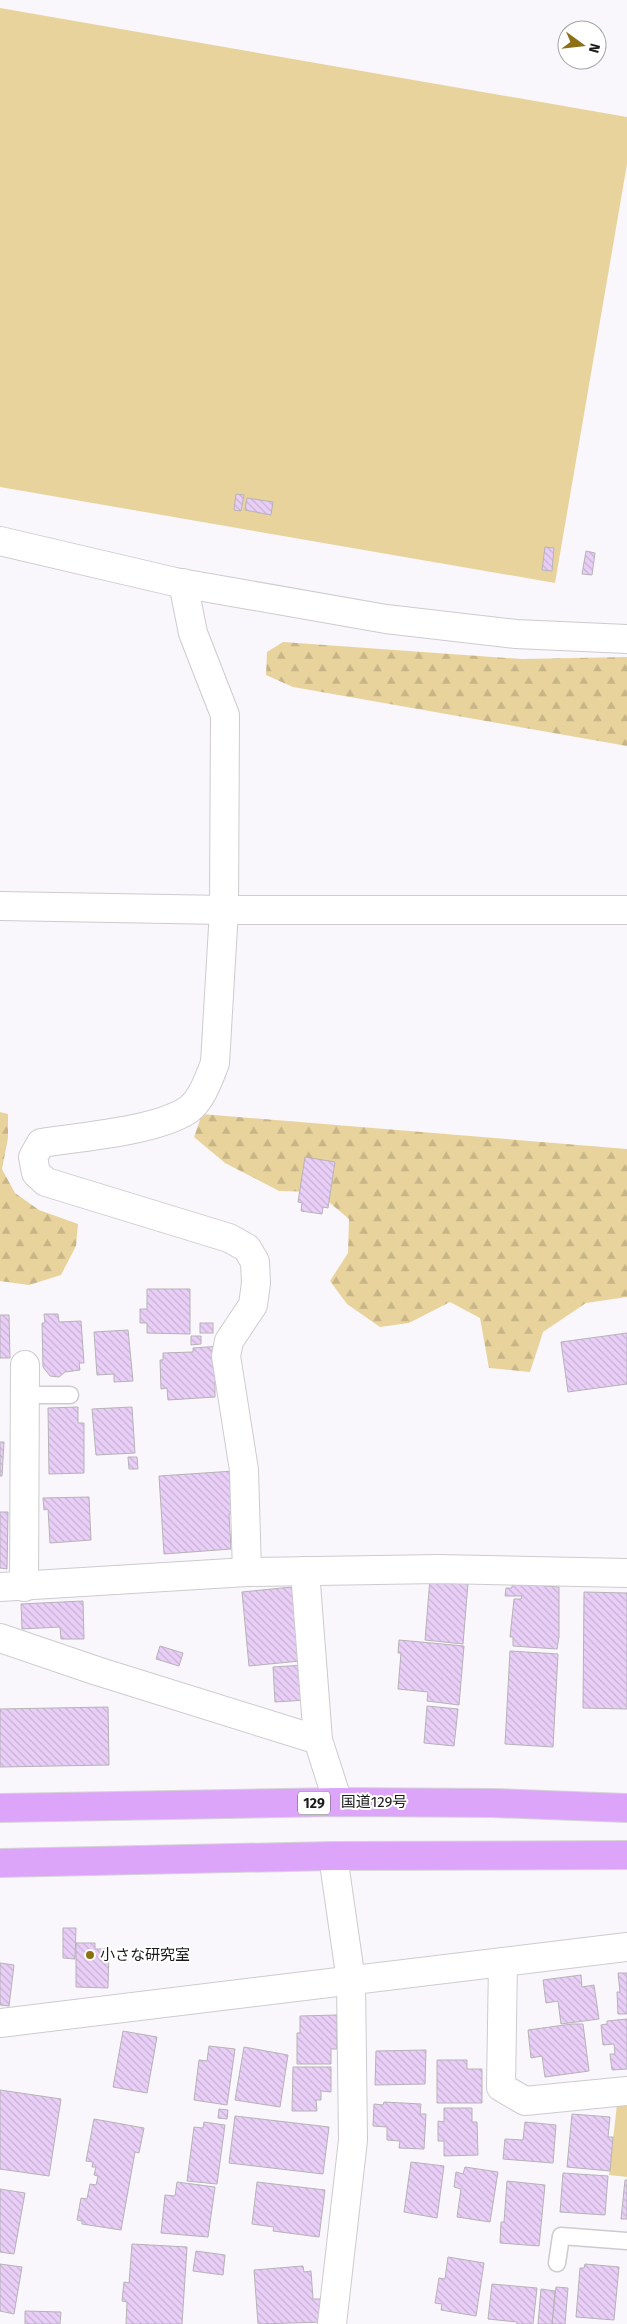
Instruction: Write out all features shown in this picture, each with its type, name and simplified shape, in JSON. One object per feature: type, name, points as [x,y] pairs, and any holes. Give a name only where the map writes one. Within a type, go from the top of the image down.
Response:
[{"type":"highway","name":"国道129号","points":[[0,1808],[338,1802],[493,1803],[627,1808]]},
{"type":"highway","points":[[0,1864],[333,1856],[627,1855]]},
{"type":"street","points":[[0,541],[183,583],[386,619],[516,634],[627,639]]},
{"type":"street","points":[[183,583],[193,633],[226,715],[224,910],[215,1063],[207,1085],[190,1109],[161,1123],[41,1143],[33,1157],[36,1173],[46,1182],[229,1238],[247,1248],[255,1262],[256,1283],[252,1305],[229,1341],[226,1356],[244,1470],[247,1572]]},
{"type":"street","points":[[0,906],[224,910],[627,910]]},
{"type":"street","points":[[25,1365],[25,1395],[12,1587],[247,1572],[439,1569],[627,1573]]},
{"type":"street","points":[[305,1571],[318,1740],[338,1802]]},
{"type":"street","points":[[0,1638],[97,1671],[318,1740]]},
{"type":"street","points":[[332,2324],[353,2140],[351,1981],[333,1856]]},
{"type":"street","points":[[0,2024],[627,1947]]},
{"type":"street","points":[[503,1962],[501,2088],[525,2101],[627,2091]]},
{"type":"lane","points":[[25,1395],[70,1395]]},
{"type":"lane","points":[[557,2263],[561,2236],[627,2241]]},
{"type":"green space","points":[[0,8],[627,117],[627,164],[555,583],[0,487]]},
{"type":"green space","points":[[283,642],[522,659],[627,657],[627,746],[293,687],[266,675],[267,652]]},
{"type":"green space","points":[[0,1112],[8,1114],[8,1138],[2,1169],[15,1193],[39,1210],[78,1224],[76,1246],[61,1275],[29,1285],[0,1281]]},
{"type":"green space","points":[[202,1114],[627,1149],[627,1297],[586,1303],[543,1332],[530,1372],[489,1368],[480,1318],[450,1302],[409,1323],[380,1327],[347,1304],[330,1281],[348,1253],[349,1219],[317,1192],[279,1191],[225,1163],[194,1137]]},
{"type":"green space","points":[[627,2103],[627,2177],[609,2175],[617,2104]]},
{"type":"building","points":[[236,494],[244,495],[241,511],[234,510]]},
{"type":"building","points":[[247,498],[273,502],[271,515],[245,510]]},
{"type":"building","points":[[545,547],[554,548],[552,571],[542,570]]},
{"type":"building","points":[[586,551],[595,553],[592,575],[582,574]]},
{"type":"building","points":[[305,1157],[335,1162],[328,1208],[323,1207],[322,1214],[301,1211],[302,1203],[298,1202]]},
{"type":"building","points":[[147,1289],[190,1289],[190,1334],[147,1333],[147,1323],[140,1323],[140,1309],[147,1309]]},
{"type":"building","points":[[44,1314],[58,1314],[59,1322],[81,1321],[84,1363],[79,1363],[80,1370],[65,1372],[59,1377],[50,1376],[43,1367],[42,1323],[45,1323]]},
{"type":"building","points":[[0,1315],[9,1315],[10,1358],[0,1358]]},
{"type":"building","points":[[200,1323],[213,1323],[213,1333],[200,1333]]},
{"type":"building","points":[[128,1330],[133,1381],[114,1382],[114,1374],[97,1375],[94,1332]]},
{"type":"building","points":[[627,1333],[627,1384],[568,1392],[561,1342]]},
{"type":"building","points":[[191,1336],[201,1336],[201,1344],[191,1345]]},
{"type":"building","points":[[221,1346],[222,1381],[215,1381],[215,1397],[168,1400],[167,1388],[161,1389],[160,1360],[163,1360],[163,1353],[193,1352],[193,1348]]},
{"type":"building","points":[[78,1407],[78,1423],[84,1423],[84,1473],[49,1474],[48,1408]]},
{"type":"building","points":[[132,1407],[135,1453],[96,1455],[92,1409]]},
{"type":"building","points":[[0,1442],[4,1442],[2,1476],[0,1476]]},
{"type":"building","points":[[128,1457],[137,1457],[138,1469],[129,1469]]},
{"type":"building","points":[[234,1471],[236,1514],[229,1514],[231,1549],[164,1554],[159,1476]]},
{"type":"building","points":[[89,1497],[91,1540],[50,1543],[48,1509],[44,1510],[43,1498]]},
{"type":"building","points":[[0,1512],[8,1512],[7,1569],[0,1568]]},
{"type":"building","points":[[430,1579],[468,1583],[463,1644],[425,1640]]},
{"type":"building","points":[[512,1583],[559,1587],[559,1637],[557,1649],[513,1646],[513,1637],[510,1637],[514,1599],[521,1599],[522,1596],[505,1596],[506,1588],[512,1588]]},
{"type":"building","points":[[292,1587],[300,1661],[249,1666],[242,1592]]},
{"type":"building","points":[[584,1592],[627,1593],[627,1709],[583,1708]]},
{"type":"building","points":[[83,1601],[84,1639],[61,1639],[60,1627],[22,1629],[21,1604]]},
{"type":"building","points":[[399,1640],[464,1646],[459,1705],[427,1701],[428,1692],[398,1689],[401,1653],[398,1653]]},
{"type":"building","points":[[160,1646],[183,1653],[179,1666],[156,1659]]},
{"type":"building","points":[[510,1651],[558,1654],[553,1747],[505,1744]]},
{"type":"building","points":[[305,1665],[306,1700],[275,1702],[273,1667]]},
{"type":"building","points":[[427,1706],[458,1709],[454,1746],[424,1743]]},
{"type":"building","points":[[108,1707],[109,1765],[0,1767],[0,1709]]},
{"type":"building","points":[[63,1928],[76,1928],[75,1959],[63,1958]]},
{"type":"building","points":[[76,1943],[95,1943],[95,1949],[109,1949],[108,1988],[76,1987]]},
{"type":"building","points":[[0,1963],[14,1965],[9,2006],[0,2005]]},
{"type":"building","points":[[618,1973],[627,1973],[627,2014],[618,2014],[617,1992],[620,1992]]},
{"type":"building","points":[[581,1975],[582,1987],[594,1985],[599,2019],[561,2024],[558,2001],[546,2003],[543,1980]]},
{"type":"building","points":[[337,2015],[337,2049],[331,2049],[331,2064],[297,2064],[297,2033],[300,2033],[300,2016]]},
{"type":"building","points":[[627,2019],[627,2069],[612,2070],[610,2054],[615,2054],[614,2044],[603,2045],[601,2025],[607,2024],[607,2021]]},
{"type":"building","points":[[583,2024],[589,2071],[545,2077],[542,2056],[531,2058],[528,2030]]},
{"type":"building","points":[[123,2031],[157,2037],[147,2093],[113,2087]]},
{"type":"building","points":[[209,2046],[235,2049],[227,2105],[194,2100],[199,2060],[207,2061]]},
{"type":"building","points":[[244,2047],[288,2055],[280,2107],[235,2100]]},
{"type":"building","points":[[426,2050],[425,2084],[375,2085],[376,2051]]},
{"type":"building","points":[[437,2060],[467,2060],[467,2069],[482,2069],[482,2103],[437,2103]]},
{"type":"building","points":[[293,2067],[331,2067],[331,2092],[321,2091],[321,2100],[316,2100],[317,2111],[292,2111]]},
{"type":"building","points":[[0,2090],[61,2099],[49,2176],[0,2169]]},
{"type":"building","points":[[384,2102],[421,2104],[420,2114],[426,2114],[424,2149],[399,2148],[400,2141],[387,2140],[387,2127],[373,2126],[374,2104],[383,2105]]},
{"type":"building","points":[[444,2108],[472,2108],[472,2122],[477,2122],[478,2155],[444,2156],[444,2141],[438,2141],[438,2121],[444,2122]]},
{"type":"building","points":[[219,2109],[228,2110],[227,2119],[218,2118]]},
{"type":"building","points":[[572,2114],[610,2117],[608,2137],[613,2137],[610,2171],[567,2167]]},
{"type":"building","points":[[235,2116],[329,2127],[323,2174],[229,2163]]},
{"type":"building","points":[[94,2119],[144,2128],[139,2153],[135,2152],[121,2230],[82,2224],[82,2221],[77,2220],[81,2198],[87,2199],[90,2184],[96,2185],[98,2176],[94,2175],[96,2167],[92,2167],[93,2162],[86,2161]]},
{"type":"building","points":[[204,2122],[225,2125],[217,2184],[187,2181],[194,2127],[203,2128]]},
{"type":"building","points":[[525,2122],[556,2125],[553,2163],[503,2159],[505,2139],[523,2140]]},
{"type":"building","points":[[411,2162],[444,2166],[437,2218],[404,2212]]},
{"type":"building","points":[[465,2167],[498,2172],[490,2222],[457,2217],[461,2189],[454,2187],[456,2172],[463,2174]]},
{"type":"building","points":[[563,2173],[608,2176],[605,2215],[560,2212]]},
{"type":"building","points":[[625,2180],[627,2180],[627,2219],[621,2219]]},
{"type":"building","points":[[507,2181],[545,2185],[539,2246],[500,2243],[501,2222],[504,2222]]},
{"type":"building","points":[[177,2182],[215,2187],[208,2237],[161,2233],[165,2195],[175,2196]]},
{"type":"building","points":[[257,2182],[325,2190],[319,2237],[273,2231],[274,2227],[252,2224]]},
{"type":"building","points":[[0,2189],[25,2193],[14,2254],[0,2252]]},
{"type":"building","points":[[132,2244],[187,2247],[182,2324],[126,2324],[127,2302],[122,2301],[124,2282],[129,2283]]},
{"type":"building","points":[[196,2251],[225,2255],[223,2275],[193,2271]]},
{"type":"building","points":[[448,2257],[484,2263],[476,2316],[441,2310],[442,2304],[435,2303],[439,2278],[445,2279]]},
{"type":"building","points":[[0,2264],[22,2267],[14,2314],[0,2311]]},
{"type":"building","points":[[585,2264],[619,2267],[614,2320],[576,2317],[580,2268],[584,2268]]},
{"type":"building","points":[[303,2266],[304,2272],[311,2271],[313,2299],[321,2299],[323,2322],[258,2324],[254,2270]]},
{"type":"building","points":[[492,2284],[537,2288],[533,2324],[517,2324],[517,2322],[488,2319]]},
{"type":"building","points":[[556,2287],[568,2288],[565,2324],[552,2324]]},
{"type":"building","points":[[541,2289],[555,2291],[552,2324],[538,2324]]},
{"type":"building","points":[[25,2311],[61,2312],[60,2324],[25,2324]]},
{"type":"place","name":"小さな研究室","points":[[90,1955]]}]
